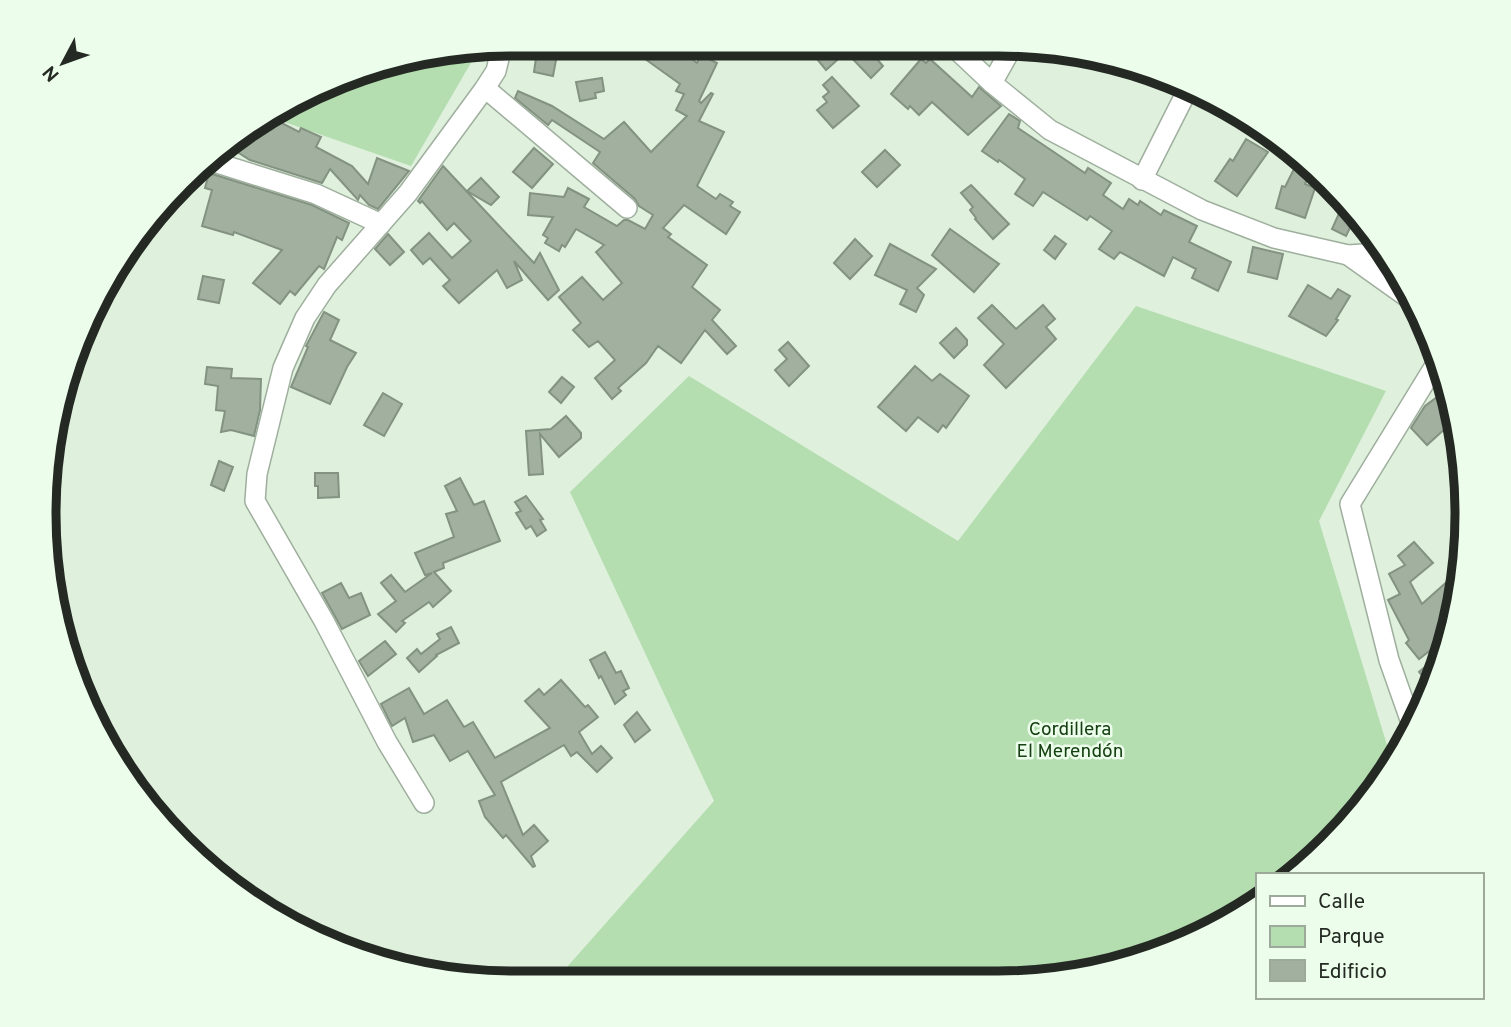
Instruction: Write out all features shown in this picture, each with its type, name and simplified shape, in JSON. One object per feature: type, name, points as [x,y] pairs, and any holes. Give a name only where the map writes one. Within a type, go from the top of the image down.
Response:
[{"type":"street","points":[[424,803],[387,742],[324,621],[255,501],[257,474],[283,368],[304,317],[327,285],[408,193],[485,88],[496,71],[499,56]]},
{"type":"street","points":[[963,56],[1050,130],[1202,210],[1274,238],[1349,255],[1374,253]]},
{"type":"street","points":[[992,83],[1007,56]]},
{"type":"street","points":[[485,88],[627,208]]},
{"type":"street","points":[[1142,180],[1184,96]]},
{"type":"street","points":[[220,164],[316,194],[381,224]]},
{"type":"street","points":[[1349,255],[1396,289]]},
{"type":"street","points":[[1408,715],[1389,660],[1350,505],[1432,370]]},
{"type":"green space","points":[[474,58],[411,166],[280,120],[311,103],[366,80],[424,65]]},
{"type":"green space","name":"Cordillera El Merendón","points":[[1136,306],[1386,391],[1319,521],[1389,751],[1360,792],[1321,837],[1280,873],[1256,873],[1256,891],[1252,894],[1200,924],[1145,947],[1116,955],[1057,967],[998,971],[565,971],[714,801],[570,492],[689,376],[958,541]]},
{"type":"building","points":[[529,56],[557,56],[553,76],[534,72],[536,58]]},
{"type":"building","points":[[641,56],[688,56],[697,63],[703,56],[717,63],[699,101],[701,103],[713,94],[699,121],[724,132],[697,186],[716,199],[720,194],[733,202],[730,206],[740,212],[726,234],[684,205],[663,228],[671,234],[668,237],[707,265],[692,287],[720,310],[712,320],[736,346],[727,354],[705,330],[681,363],[658,346],[646,363],[618,388],[621,391],[612,399],[595,378],[615,360],[598,341],[589,347],[573,330],[581,323],[559,297],[582,277],[603,300],[622,283],[596,252],[604,245],[576,229],[565,247],[562,245],[559,251],[545,243],[548,238],[543,235],[553,217],[528,215],[530,193],[564,197],[568,188],[589,199],[584,207],[617,226],[628,220],[645,229],[653,215],[639,206],[635,199],[593,163],[600,152],[552,120],[548,125],[515,98],[518,91],[552,106],[604,139],[624,122],[651,152],[687,116],[676,110],[684,94],[676,91],[680,84]]},
{"type":"building","points":[[820,56],[842,56],[826,70],[817,59]]},
{"type":"building","points":[[850,56],[878,56],[876,58],[883,66],[871,78]]},
{"type":"building","points":[[921,59],[926,63],[930,59],[972,97],[979,87],[1001,106],[968,135],[932,102],[919,115],[910,106],[908,109],[891,94]]},
{"type":"building","points":[[832,77],[859,106],[833,128],[817,110],[827,102],[823,97],[829,92],[823,85]]},
{"type":"building","points":[[602,78],[604,91],[595,93],[596,98],[580,101],[576,82]]},
{"type":"building","points":[[1009,114],[1020,121],[1018,128],[1085,173],[1088,168],[1111,183],[1103,195],[1123,209],[1129,199],[1138,205],[1140,201],[1161,215],[1164,210],[1197,226],[1189,242],[1231,262],[1218,291],[1192,278],[1196,269],[1173,257],[1164,276],[1120,252],[1114,259],[1099,249],[1112,231],[1090,216],[1087,220],[1043,192],[1033,206],[1015,194],[1025,179],[982,151]]},
{"type":"building","points":[[278,121],[299,132],[301,128],[321,137],[316,147],[352,166],[368,184],[377,158],[409,171],[378,209],[369,205],[360,195],[358,200],[330,169],[322,183],[250,160],[235,151]]},
{"type":"building","points":[[1246,139],[1268,152],[1237,196],[1215,181],[1230,159],[1233,161]]},
{"type":"building","points":[[534,148],[553,164],[532,188],[513,172]]},
{"type":"building","points":[[885,150],[900,165],[877,187],[862,172]]},
{"type":"building","points":[[443,166],[534,263],[540,253],[559,290],[548,300],[514,261],[522,280],[507,288],[497,270],[459,303],[443,286],[450,280],[430,258],[423,264],[411,250],[429,233],[452,258],[471,241],[454,223],[447,230],[422,201],[418,201]]},
{"type":"building","points":[[1295,167],[1308,178],[1305,184],[1315,188],[1305,218],[1276,208],[1282,186],[1285,187]]},
{"type":"building","points":[[209,173],[312,205],[349,223],[342,240],[337,237],[324,269],[319,266],[295,295],[290,291],[280,304],[253,283],[282,250],[234,232],[233,235],[202,226],[212,190],[205,188]]},
{"type":"building","points":[[481,178],[499,197],[491,205],[467,191]]},
{"type":"building","points":[[971,185],[1009,224],[993,239],[975,219],[970,210],[973,207],[961,193]]},
{"type":"building","points":[[1340,211],[1352,225],[1346,236],[1332,229]]},
{"type":"building","points":[[950,229],[999,264],[974,292],[932,255]]},
{"type":"building","points":[[388,234],[404,252],[390,265],[375,249]]},
{"type":"building","points":[[1055,236],[1066,244],[1055,259],[1044,250]]},
{"type":"building","points":[[855,239],[872,256],[850,279],[834,263]]},
{"type":"building","points":[[890,244],[936,269],[917,288],[924,295],[916,312],[900,304],[907,290],[875,275]]},
{"type":"building","points":[[1253,247],[1283,254],[1277,279],[1248,272]]},
{"type":"building","points":[[203,276],[224,280],[219,303],[198,299]]},
{"type":"building","points":[[1308,285],[1331,299],[1338,289],[1350,296],[1326,336],[1289,316]]},
{"type":"building","points":[[992,305],[1016,329],[1043,305],[1055,319],[1046,327],[1056,339],[1006,388],[984,365],[1004,344],[978,318]]},
{"type":"building","points":[[324,312],[339,320],[330,340],[356,353],[330,404],[291,387],[308,347],[306,346]]},
{"type":"building","points":[[956,328],[967,340],[967,345],[954,358],[940,343]]},
{"type":"building","points":[[788,342],[809,366],[789,386],[775,370],[787,359],[779,350]]},
{"type":"building","points":[[915,366],[932,381],[940,374],[969,396],[946,428],[943,425],[938,432],[918,417],[906,431],[878,407]]},
{"type":"building","points":[[207,367],[232,369],[231,378],[261,379],[260,410],[254,436],[231,430],[221,432],[225,411],[216,410],[218,386],[205,384]]},
{"type":"building","points":[[562,377],[574,387],[561,403],[549,392]]},
{"type":"building","points":[[383,393],[402,404],[384,436],[364,425]]},
{"type":"building","points":[[1439,396],[1447,427],[1427,445],[1411,428],[1425,406]]},
{"type":"building","points":[[566,416],[581,433],[581,438],[559,457],[540,434],[543,474],[529,475],[526,431],[551,429]]},
{"type":"building","points":[[219,461],[233,467],[224,491],[211,485]]},
{"type":"building","points":[[315,473],[338,473],[339,497],[318,498]]},
{"type":"building","points":[[460,478],[474,505],[484,501],[500,541],[443,563],[444,568],[434,572],[451,591],[433,607],[429,602],[402,621],[405,623],[396,632],[378,614],[396,601],[381,583],[391,575],[405,592],[432,573],[425,575],[415,553],[454,537],[446,514],[457,511],[445,486]]},
{"type":"building","points":[[526,496],[543,519],[540,520],[546,530],[537,536],[531,526],[526,529],[516,513],[521,511],[515,502]]},
{"type":"building","points":[[1414,542],[1433,563],[1410,582],[1422,604],[1450,581],[1435,647],[1419,659],[1406,643],[1409,640],[1388,600],[1400,594],[1389,574],[1405,565],[1398,556]]},
{"type":"building","points":[[341,583],[349,598],[361,593],[370,615],[342,629],[322,593]]},
{"type":"building","points":[[451,627],[459,643],[436,655],[419,672],[407,658],[417,649],[421,654],[440,639],[437,634]]},
{"type":"building","points":[[385,641],[396,654],[368,676],[359,661]]},
{"type":"building","points":[[605,652],[616,673],[621,671],[629,688],[623,691],[626,695],[615,704],[590,660]]},
{"type":"building","points":[[1430,662],[1424,678],[1419,672]]},
{"type":"building","points":[[561,680],[585,707],[588,705],[598,717],[579,732],[592,754],[601,746],[612,758],[597,772],[577,752],[571,756],[564,745],[501,782],[523,835],[534,825],[548,841],[531,856],[535,866],[533,867],[506,835],[503,838],[485,817],[479,801],[495,795],[468,751],[450,761],[434,735],[413,742],[405,718],[392,726],[381,704],[409,688],[424,714],[447,700],[464,727],[473,722],[495,758],[550,728],[525,701],[539,689],[544,695]]},
{"type":"building","points":[[637,712],[650,730],[635,742],[624,725]]}]
